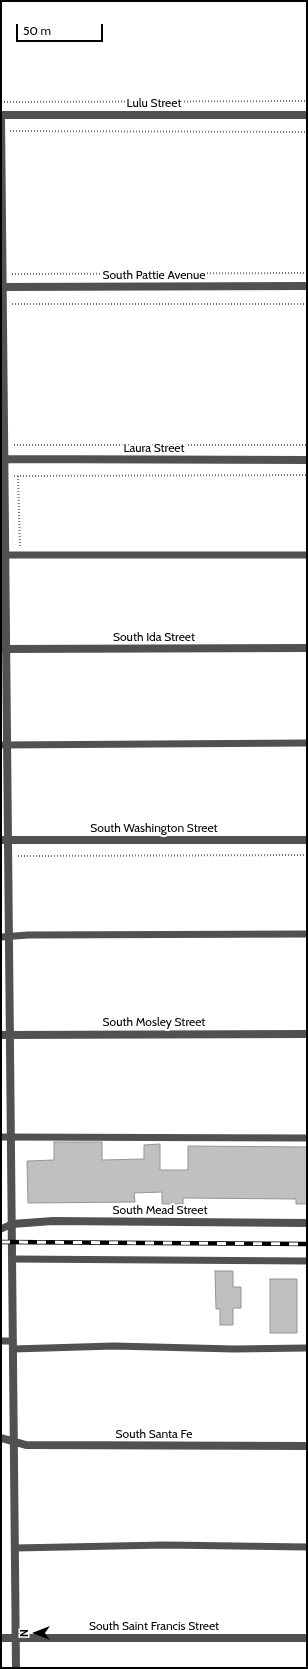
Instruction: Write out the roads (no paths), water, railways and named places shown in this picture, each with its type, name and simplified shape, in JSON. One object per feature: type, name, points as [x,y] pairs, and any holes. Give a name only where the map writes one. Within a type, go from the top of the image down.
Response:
[{"type":"street","name":"Lulu Street","points":[[1,116],[307,115]]},
{"type":"street","points":[[1,116],[5,445],[3,459],[5,476],[6,555],[4,649],[5,840],[9,856],[5,937],[10,1035],[16,1668]]},
{"type":"street","name":"South Pattie Avenue","points":[[2,287],[307,286]]},
{"type":"street","name":"Laura Street","points":[[3,459],[307,460]]},
{"type":"street","name":"South Ida Street","points":[[4,649],[307,648]]},
{"type":"street","name":"South Washington Street","points":[[5,840],[307,840]]},
{"type":"street","name":"South Mosley Street","points":[[1,1035],[307,1034]]},
{"type":"street","name":"South Mead Street","points":[[12,1224],[53,1222],[307,1223]]},
{"type":"street","name":"South Santa Fe","points":[[1,1438],[26,1445],[307,1446]]},
{"type":"street","name":"South Saint Francis Street","points":[[1,1638],[307,1638]]},
{"type":"lane","points":[[6,555],[307,555]]},
{"type":"lane","points":[[4,746],[307,743]]},
{"type":"lane","points":[[5,937],[28,935],[307,934]]},
{"type":"lane","points":[[1,1137],[307,1138]]},
{"type":"lane","points":[[1,1229],[12,1224]]},
{"type":"lane","points":[[12,1259],[307,1261]]},
{"type":"lane","points":[[1,1341],[13,1345],[234,1349],[307,1348]]},
{"type":"lane","points":[[15,1548],[165,1546],[307,1547]]},
{"type":"railway","points":[[1,1242],[307,1244]]}]
